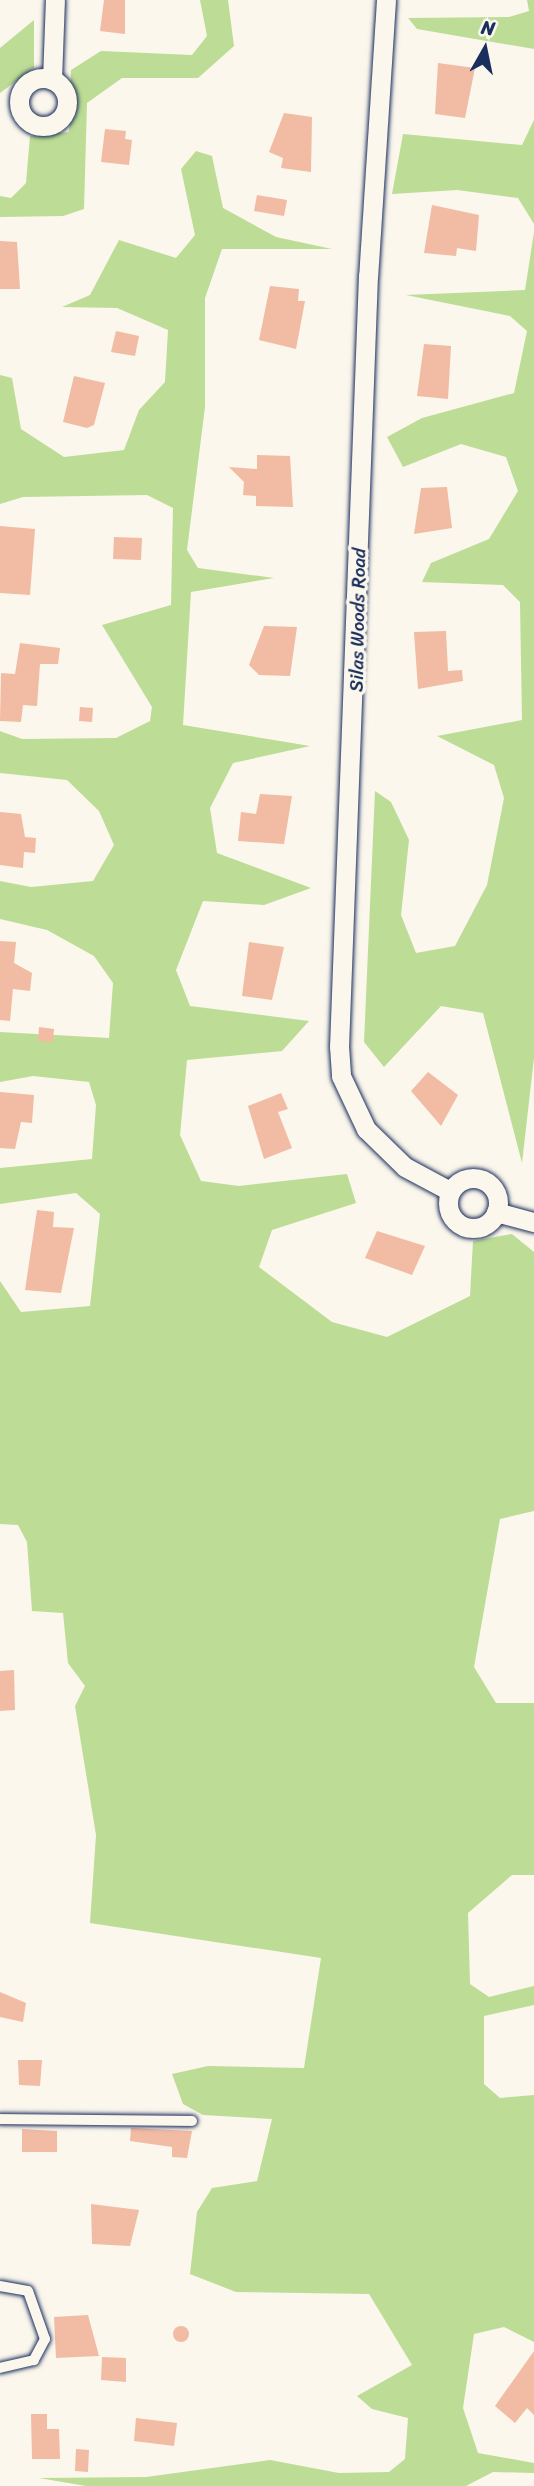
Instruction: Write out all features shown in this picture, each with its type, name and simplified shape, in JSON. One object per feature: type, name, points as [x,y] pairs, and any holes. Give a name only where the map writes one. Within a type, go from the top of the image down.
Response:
[{"type":"street","points":[[52,79],[55,0]]},
{"type":"street","name":"Silas Woods Road","points":[[386,0],[368,275],[355,735],[339,1046],[341,1076],[366,1129],[405,1167],[450,1191]]},
{"type":"street","points":[[470,1178],[485,1181],[496,1193],[496,1212],[480,1227],[463,1226],[448,1207],[450,1191],[470,1178]]},
{"type":"street","points":[[496,1212],[534,1222]]},
{"type":"lane","points":[[0,2119],[192,2121]]},
{"type":"lane","points":[[0,2286],[28,2291],[45,2339],[34,2360],[0,2368]]},
{"type":"green space","points":[[200,0],[228,0],[234,46],[198,78],[122,78],[87,103],[84,209],[63,216],[0,217],[0,196],[11,198],[26,183],[30,136],[69,132],[71,70],[101,51],[192,55],[207,36]]},
{"type":"green space","points":[[527,0],[534,0],[534,49],[417,29],[408,18],[509,17],[529,11]]},
{"type":"green space","points":[[34,20],[34,68],[0,93],[0,48]]},
{"type":"green space","points":[[534,120],[534,224],[518,198],[457,190],[392,194],[403,134],[522,145]]},
{"type":"green space","points":[[196,151],[212,156],[223,208],[276,237],[332,249],[222,249],[205,298],[205,407],[187,550],[198,568],[274,578],[191,592],[183,725],[310,746],[233,763],[210,808],[217,853],[311,888],[264,905],[203,901],[176,970],[190,1006],[309,1021],[282,1051],[187,1060],[180,1135],[201,1181],[239,1186],[347,1174],[356,1203],[272,1230],[259,1267],[332,1322],[387,1337],[470,1296],[473,1241],[512,1234],[534,1252],[534,1511],[500,1519],[474,1667],[496,1703],[534,1703],[534,1875],[512,1875],[468,1913],[470,1984],[489,1997],[534,1986],[534,2005],[484,2016],[484,2084],[500,2098],[534,2095],[534,2342],[504,2327],[474,2334],[463,2408],[478,2453],[534,2463],[534,2473],[493,2472],[466,2486],[86,2486],[39,2478],[146,2477],[270,2460],[339,2473],[389,2472],[405,2459],[408,2418],[372,2409],[357,2396],[412,2365],[369,2294],[236,2292],[190,2274],[197,2212],[212,2188],[257,2181],[272,2119],[203,2115],[183,2104],[172,2074],[208,2066],[304,2068],[321,1958],[90,1923],[96,1835],[75,1706],[85,1686],[68,1663],[63,1613],[32,1611],[27,1542],[18,1525],[0,1524],[0,1281],[21,1312],[90,1306],[100,1214],[76,1193],[0,1204],[0,1168],[92,1159],[96,1105],[89,1082],[33,1076],[0,1082],[0,1032],[109,1038],[113,983],[94,956],[47,930],[0,919],[0,881],[31,887],[93,881],[114,845],[99,811],[67,780],[0,773],[0,731],[22,739],[116,738],[150,721],[152,707],[102,625],[171,605],[173,508],[147,495],[23,497],[0,504],[0,375],[12,378],[21,429],[64,457],[124,450],[139,410],[165,382],[168,330],[117,308],[62,307],[90,295],[119,240],[176,258],[195,235],[181,169]]},
{"type":"green space","points":[[534,232],[534,1058],[522,1163],[483,1013],[441,1006],[384,1067],[364,1042],[375,791],[391,802],[409,840],[401,915],[416,953],[455,946],[487,885],[504,798],[494,765],[437,736],[522,720],[520,602],[503,585],[422,582],[431,563],[489,539],[518,491],[506,457],[461,444],[403,467],[387,437],[422,418],[514,393],[527,331],[510,316],[406,295],[525,290]]},
{"type":"building","points":[[104,0],[125,0],[125,34],[100,31]]},
{"type":"building","points":[[438,63],[475,68],[465,118],[435,114]]},
{"type":"building","points":[[284,113],[312,117],[311,172],[281,168],[283,158],[269,152]]},
{"type":"building","points":[[105,129],[126,131],[125,139],[132,140],[129,165],[101,162]]},
{"type":"building","points":[[257,195],[287,200],[284,216],[254,211]]},
{"type":"building","points":[[432,205],[479,215],[476,251],[457,248],[456,256],[424,253]]},
{"type":"building","points":[[0,241],[17,242],[20,289],[0,289]]},
{"type":"building","points":[[270,286],[299,289],[298,301],[305,301],[296,349],[259,340]]},
{"type":"building","points":[[116,331],[139,336],[135,356],[111,352]]},
{"type":"building","points":[[424,344],[451,346],[448,399],[417,396]]},
{"type":"building","points":[[74,376],[105,383],[94,425],[87,428],[63,422]]},
{"type":"building","points":[[257,455],[290,456],[293,507],[256,506],[256,496],[243,495],[244,482],[229,467],[257,469]]},
{"type":"building","points":[[447,487],[452,528],[414,534],[421,488]]},
{"type":"building","points":[[0,526],[35,529],[30,595],[0,593]]},
{"type":"building","points":[[114,537],[142,538],[141,560],[113,559]]},
{"type":"building","points":[[264,626],[297,627],[290,676],[259,675],[249,665]]},
{"type":"building","points":[[446,631],[448,671],[462,670],[463,681],[418,689],[414,632]]},
{"type":"building","points":[[20,643],[60,648],[58,664],[40,664],[37,706],[23,705],[21,722],[0,721],[1,673],[15,674]]},
{"type":"building","points":[[80,707],[93,708],[92,722],[79,721]]},
{"type":"building","points":[[260,794],[292,796],[284,844],[238,841],[241,812],[256,814]]},
{"type":"building","points":[[0,812],[21,814],[25,837],[36,838],[35,853],[24,852],[23,868],[0,865]]},
{"type":"building","points":[[0,941],[16,942],[14,963],[32,973],[30,991],[13,989],[10,1021],[0,1020]]},
{"type":"building","points":[[249,942],[284,947],[272,1000],[242,996]]},
{"type":"building","points":[[39,1027],[54,1029],[53,1042],[38,1041]]},
{"type":"building","points":[[428,1072],[458,1095],[441,1126],[411,1091]]},
{"type":"building","points":[[0,1092],[34,1095],[32,1123],[21,1122],[15,1149],[0,1148]]},
{"type":"building","points":[[281,1093],[288,1109],[278,1112],[292,1148],[264,1159],[248,1106]]},
{"type":"building","points":[[37,1210],[54,1212],[53,1227],[74,1228],[61,1293],[25,1290]]},
{"type":"building","points":[[377,1231],[425,1246],[412,1275],[365,1258]]},
{"type":"building","points":[[14,1670],[15,1710],[0,1711],[0,1671]]},
{"type":"building","points":[[0,1992],[26,2003],[23,2022],[0,2017]]},
{"type":"building","points":[[18,2060],[42,2060],[40,2086],[19,2085]]},
{"type":"building","points":[[131,2128],[192,2131],[187,2158],[172,2157],[172,2147],[130,2141]]},
{"type":"building","points":[[22,2129],[57,2131],[57,2152],[22,2152]]},
{"type":"building","points":[[91,2204],[139,2210],[130,2246],[92,2244]]},
{"type":"building","points":[[88,2315],[99,2356],[56,2358],[54,2317]]},
{"type":"building","points":[[178,2326],[184,2326],[189,2334],[187,2340],[178,2342],[173,2337],[173,2331]]},
{"type":"building","points":[[534,2351],[534,2415],[527,2408],[515,2423],[495,2406]]},
{"type":"building","points":[[102,2357],[126,2358],[126,2382],[101,2380]]},
{"type":"building","points":[[31,2414],[47,2414],[47,2429],[59,2429],[60,2459],[32,2459]]},
{"type":"building","points":[[136,2418],[177,2423],[174,2446],[134,2441]]},
{"type":"building","points":[[76,2449],[89,2450],[88,2472],[75,2471]]}]
